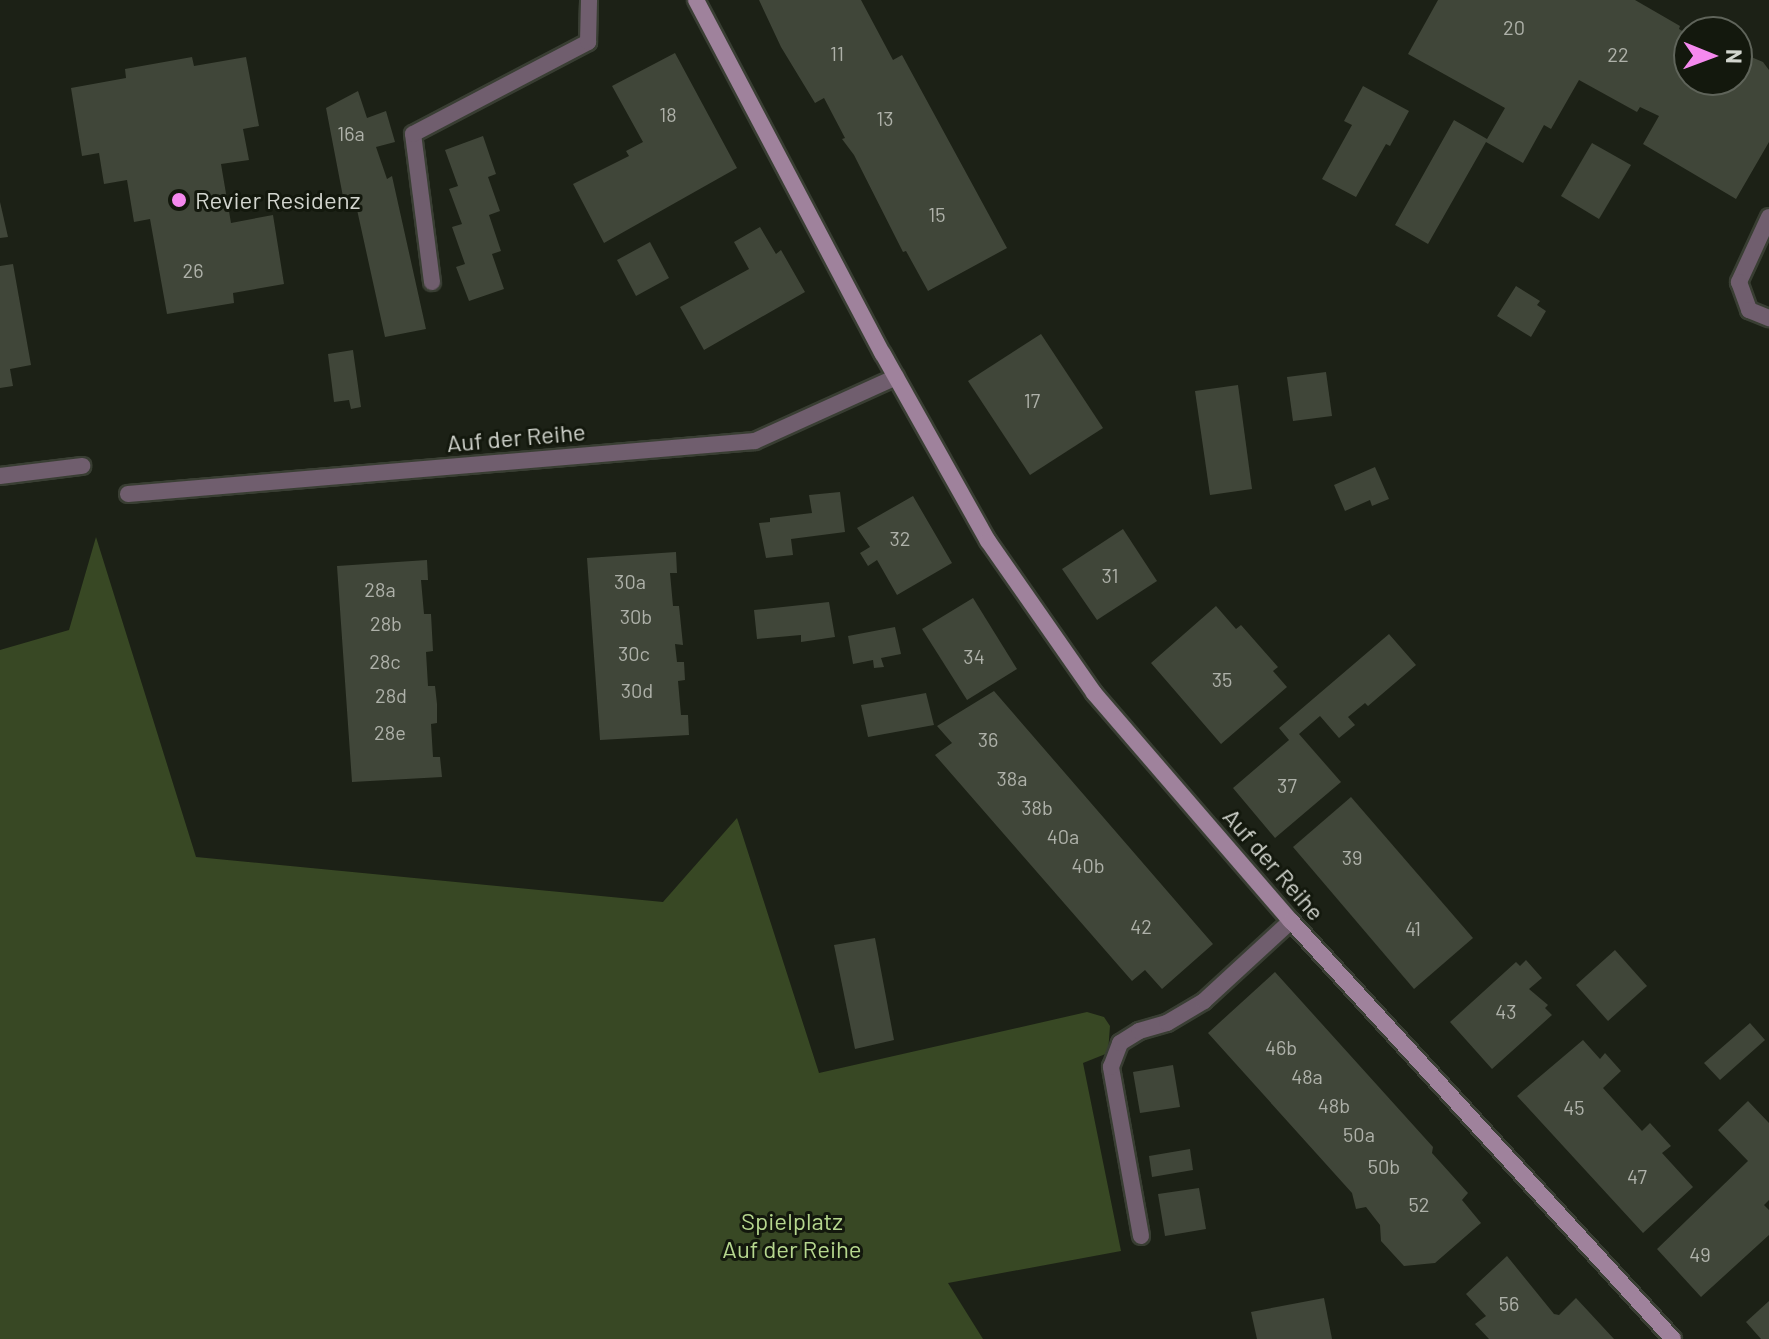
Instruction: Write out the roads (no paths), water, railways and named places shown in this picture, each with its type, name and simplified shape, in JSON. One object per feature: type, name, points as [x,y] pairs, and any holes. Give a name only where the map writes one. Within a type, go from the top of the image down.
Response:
[{"type":"main road","name":"Auf der Reihe","points":[[696,0],[896,377],[988,541],[1094,693],[1291,921],[1673,1339]]},
{"type":"street","points":[[432,282],[413,134],[588,42],[589,0]]},
{"type":"street","points":[[1769,217],[1739,282],[1749,310],[1769,318]]},
{"type":"street","name":"Auf der Reihe","points":[[128,494],[755,441],[896,377]]},
{"type":"street","points":[[0,476],[82,466]]},
{"type":"street","points":[[1141,1236],[1111,1067],[1120,1043],[1139,1031],[1167,1023],[1204,1001],[1291,921]]},
{"type":"place","name":"Revier Residenz","points":[[179,200]]},
{"type":"park label","name":"Spielplatz Auf der Reihe","points":[[792,1235]]}]
